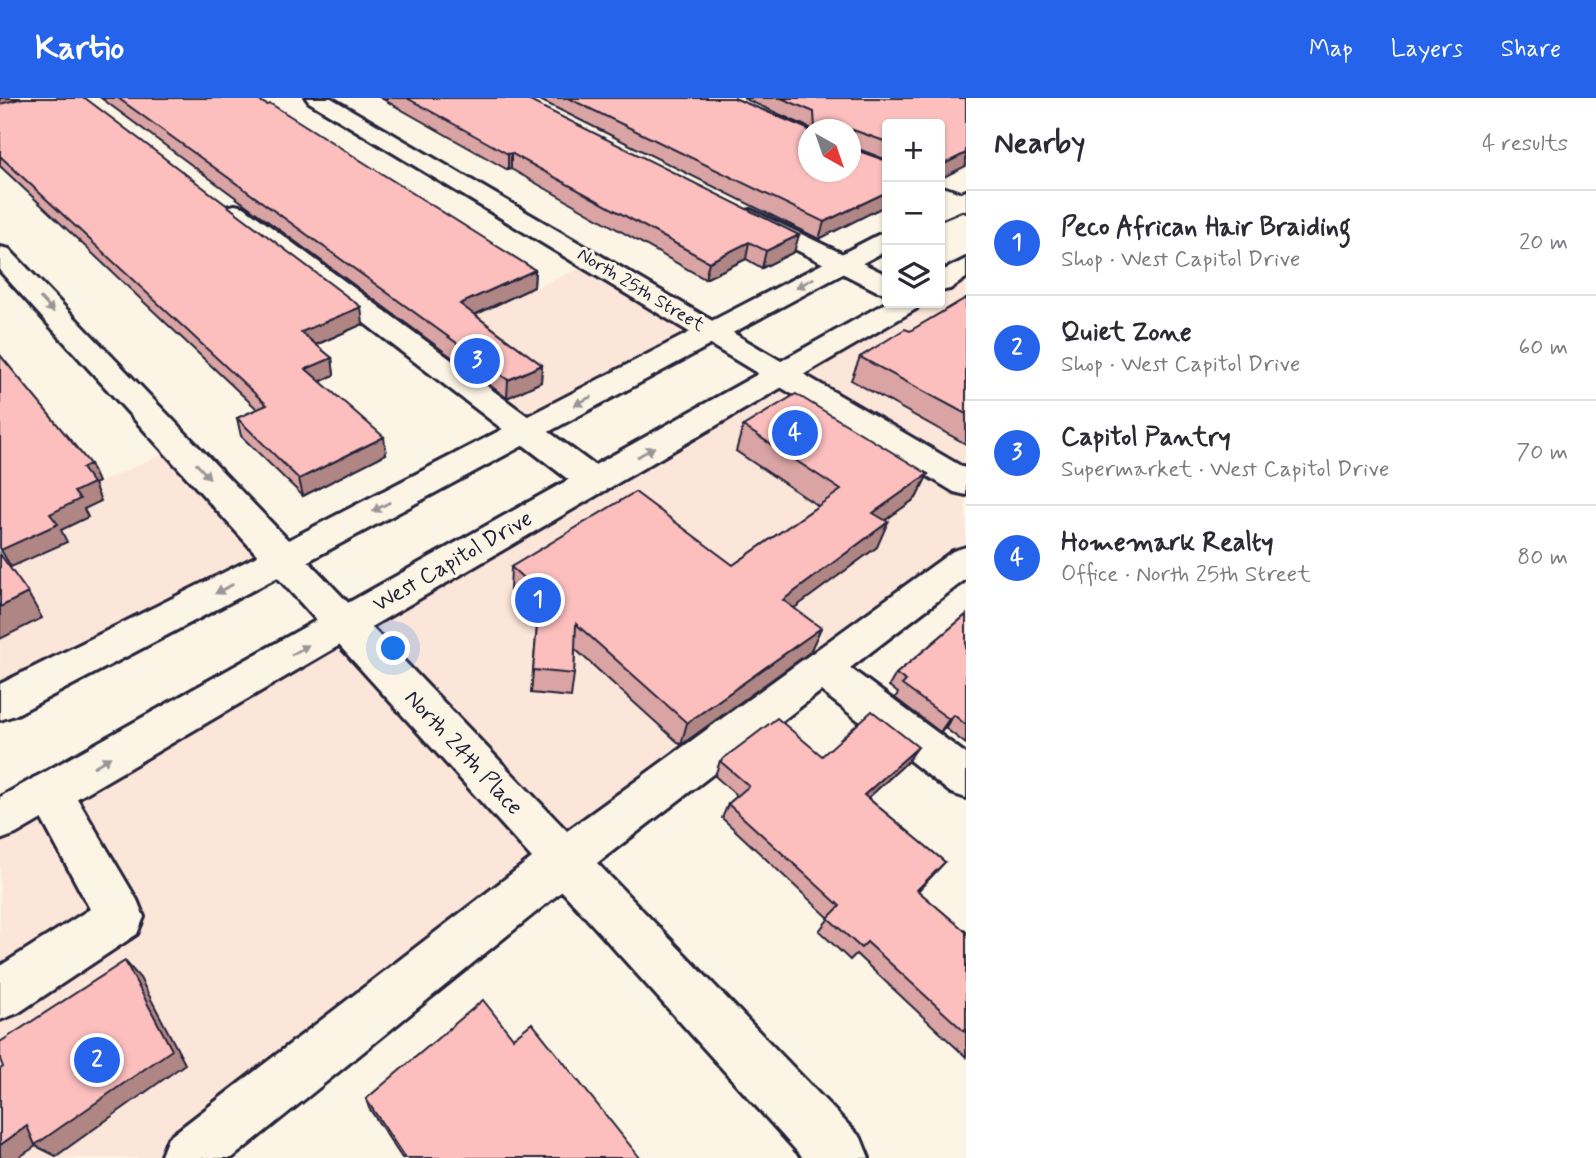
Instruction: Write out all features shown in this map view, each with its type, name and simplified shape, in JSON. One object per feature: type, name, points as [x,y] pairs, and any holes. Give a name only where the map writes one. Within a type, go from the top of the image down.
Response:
[{"type":"street","name":"North 25th Street","points":[[316,98],[966,484]]},
{"type":"street","points":[[211,194],[594,482]]},
{"type":"street","points":[[731,207],[882,282]]},
{"type":"street","points":[[0,704],[284,558],[882,243]]},
{"type":"street","name":"North 24th Place","points":[[0,255],[841,1158]]},
{"type":"street","points":[[945,280],[966,267]]},
{"type":"street","name":"West Capitol Drive","points":[[0,820],[897,308]]},
{"type":"street","points":[[188,1158],[565,860],[966,560]]},
{"type":"street","points":[[821,668],[966,779]]},
{"type":"street","points":[[0,995],[120,917],[49,792]]},
{"type":"shaded area","points":[[594,262],[713,333],[526,431],[410,344]]},
{"type":"shaded area","points":[[966,267],[966,560],[188,1158],[0,1158],[0,820],[897,308],[945,308],[945,280]]},
{"type":"shaded area","points":[[180,446],[284,558],[0,703],[0,528]]},
{"type":"building","points":[[23,98],[85,98],[361,307],[301,332],[332,358],[306,369],[384,437],[299,479],[237,418],[267,405],[0,156],[0,104]]},
{"type":"building","points":[[118,98],[254,98],[267,105],[271,104],[535,270],[460,304],[542,365],[508,380]]},
{"type":"building","points":[[407,98],[524,98],[799,235],[766,251],[749,242],[709,262]]},
{"type":"building","points":[[568,98],[734,98],[798,125],[798,182],[861,182],[861,152],[882,159],[882,194],[824,222]]},
{"type":"building","points":[[781,98],[966,98],[966,153],[945,164],[945,119],[882,119],[882,140],[861,133],[861,119],[814,119],[814,112]]},
{"type":"building","points":[[966,298],[966,414],[860,357],[905,329],[910,331]]},
{"type":"building","points":[[0,355],[90,464],[82,468],[93,483],[74,492],[80,499],[50,514],[58,524],[1,550],[0,548]]},
{"type":"building","points":[[796,394],[928,474],[873,513],[888,522],[783,600],[821,628],[687,723],[576,624],[574,674],[533,670],[540,593],[511,567],[635,492],[733,565],[841,490],[743,426]]},
{"type":"building","points":[[0,554],[28,593],[0,607]]},
{"type":"building","points":[[966,615],[966,725],[954,715],[949,719],[902,685],[906,681],[896,674]]},
{"type":"building","points":[[872,711],[918,747],[864,795],[945,862],[917,890],[966,932],[966,1033],[867,942],[861,948],[828,918],[840,906],[728,804],[749,786],[720,761],[777,718],[822,756]]},
{"type":"building","points":[[125,961],[172,1050],[35,1145],[27,1126],[0,1145],[0,1069],[3,1067],[0,1042]]},
{"type":"building","points":[[483,1000],[513,1038],[532,1023],[640,1158],[405,1158],[366,1099]]},
{"type":"place","name":"Capitol Pantry","points":[[477,361]]},
{"type":"place","name":"Homemark Realty","points":[[795,433]]},
{"type":"place","name":"Peco African Hair Braiding","points":[[538,600]]},
{"type":"place","name":"Quiet Zone","points":[[97,1060]]}]
